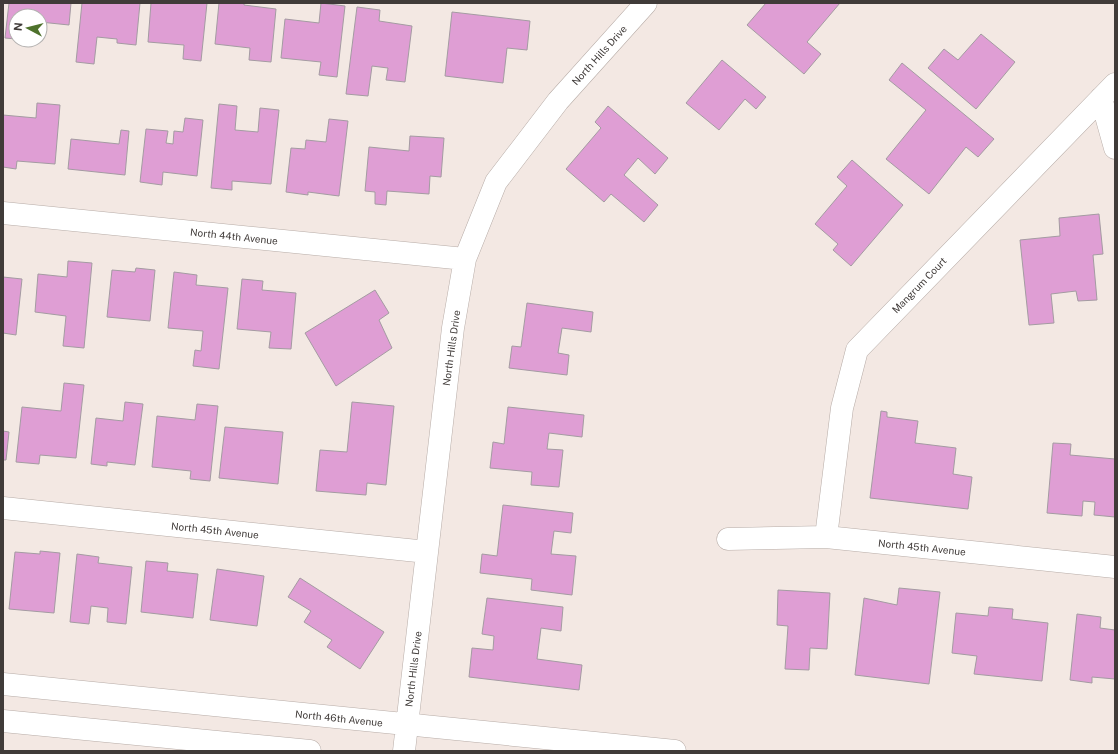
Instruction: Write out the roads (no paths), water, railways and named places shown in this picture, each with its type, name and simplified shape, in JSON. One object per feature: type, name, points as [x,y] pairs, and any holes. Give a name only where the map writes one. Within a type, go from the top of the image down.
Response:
[{"type":"street","name":"North Hills Drive","points":[[404,751],[453,328],[465,259],[496,182],[558,101],[646,3]]},
{"type":"street","points":[[1108,91],[1115,148]]},
{"type":"street","name":"Mangrum Court","points":[[826,537],[842,408],[857,350],[1108,91]]},
{"type":"street","name":"North 44th Avenue","points":[[3,212],[465,259]]},
{"type":"street","name":"North 45th Avenue","points":[[3,508],[427,552]]},
{"type":"street","name":"North 45th Avenue","points":[[728,539],[826,537],[1115,567]]},
{"type":"street","name":"North 46th Avenue","points":[[3,684],[675,751]]},
{"type":"street","points":[[3,721],[310,751]]}]
